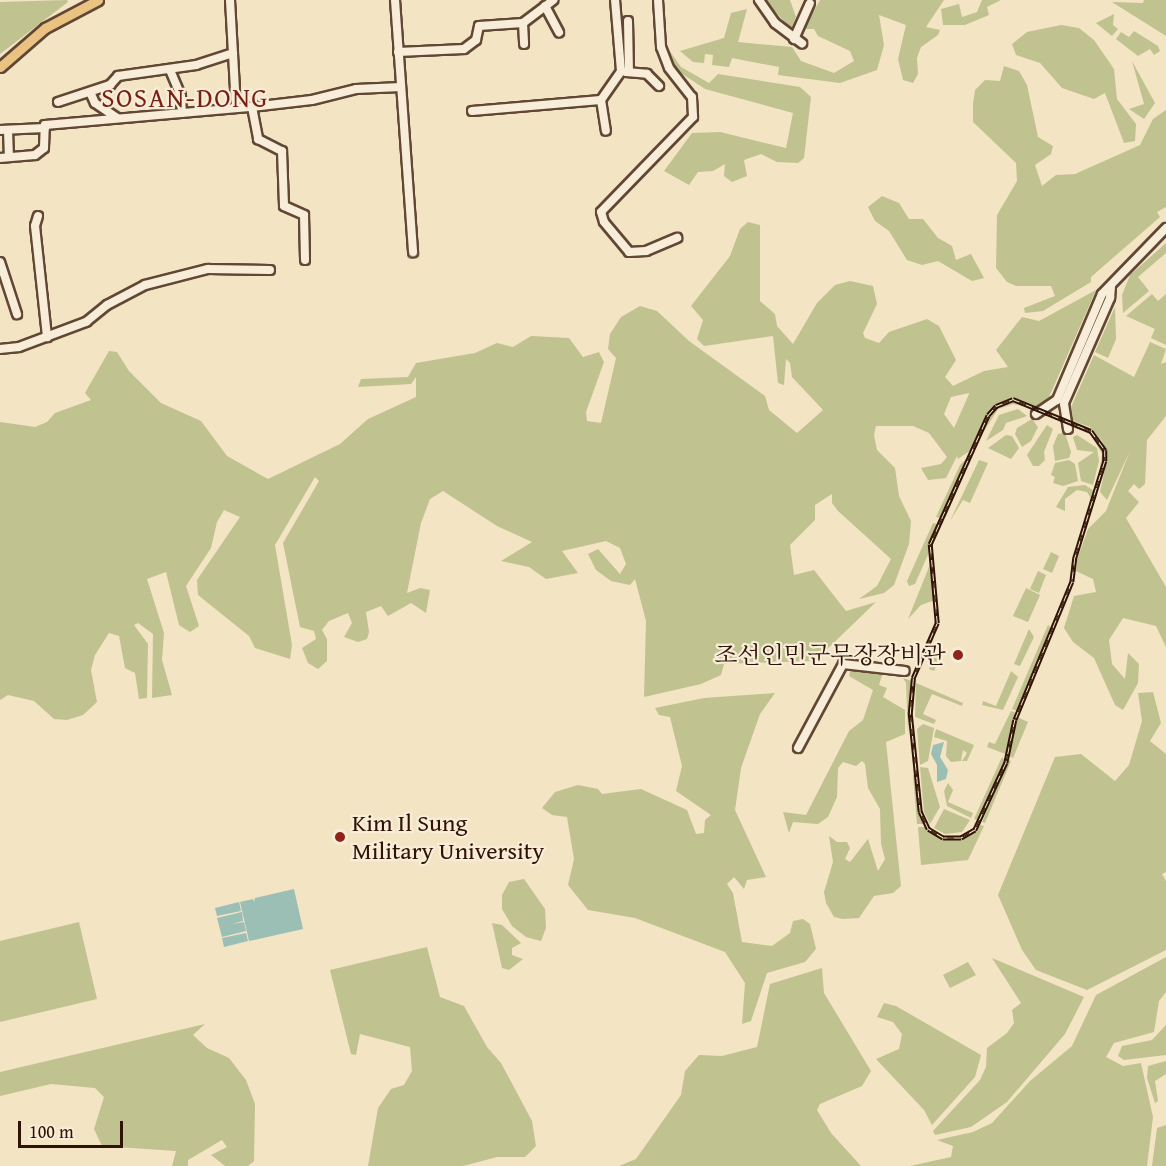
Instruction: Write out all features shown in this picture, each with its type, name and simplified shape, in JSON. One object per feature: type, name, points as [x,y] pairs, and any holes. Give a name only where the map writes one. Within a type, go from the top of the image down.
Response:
[{"type":"main road","points":[[0,67],[45,28],[98,0]]},
{"type":"street","points":[[230,0],[236,108]]},
{"type":"street","points":[[395,0],[413,252]]},
{"type":"street","points":[[398,52],[459,51],[473,44],[479,26],[523,23],[553,0]]},
{"type":"street","points":[[615,0],[625,72]]},
{"type":"street","points":[[658,0],[661,47],[669,68],[692,97],[693,117],[601,212],[604,222],[629,252],[646,251],[677,238]]},
{"type":"street","points":[[759,0],[775,23],[798,41],[810,3]]},
{"type":"street","points":[[545,6],[560,32]]},
{"type":"street","points":[[472,111],[601,100],[625,72],[628,21]]},
{"type":"street","points":[[523,23],[524,44]]},
{"type":"street","points":[[58,102],[110,85],[118,76],[170,70],[233,53]]},
{"type":"street","points":[[170,70],[181,96],[182,113]]},
{"type":"street","points":[[625,72],[647,74],[659,86]]},
{"type":"street","points":[[9,157],[4,130],[45,128],[117,118],[312,100],[356,89],[401,87]]},
{"type":"street","points":[[90,92],[95,103],[117,118]]},
{"type":"street","points":[[601,100],[606,131]]},
{"type":"street","points":[[252,106],[258,139],[282,151],[284,206],[304,215],[306,260]]},
{"type":"street","points":[[0,158],[35,155],[44,147],[45,128]]},
{"type":"street","points":[[38,216],[35,226],[47,337]]},
{"type":"street","points":[[1068,429],[1061,401],[1102,294],[1166,228]]},
{"type":"street","points":[[0,262],[17,314]]},
{"type":"street","points":[[0,349],[47,337],[86,322],[106,304],[145,285],[208,269],[270,270]]},
{"type":"street","points":[[1036,414],[1061,401]]},
{"type":"street","points":[[798,748],[843,664],[905,671]]},
{"type":"green space","points":[[67,0],[68,2],[0,54],[0,2]]},
{"type":"green space","points":[[765,0],[790,0],[796,17],[791,29]]},
{"type":"green space","points":[[820,0],[944,0],[926,27],[940,30],[938,35],[921,47],[917,58],[918,74],[913,83],[903,80],[898,59],[906,25],[879,15],[884,45],[877,70],[840,83],[778,75],[779,67],[732,58],[729,67],[712,65],[713,55],[705,54],[704,63],[693,62],[680,51],[724,38],[731,13],[747,9],[738,42],[792,47],[801,61],[834,73],[854,61],[850,51],[818,36],[814,29],[804,29]]},
{"type":"green space","points":[[982,0],[1001,0],[987,7],[989,15],[965,25],[943,25],[941,9],[959,4],[962,17],[977,12]]},
{"type":"green space","points":[[1144,0],[1166,0],[1166,36],[1112,2],[1143,3]]},
{"type":"green space","points":[[1114,14],[1113,25],[1118,29],[1112,36],[1096,23]]},
{"type":"green space","points":[[1061,25],[1079,28],[1094,40],[1114,69],[1117,99],[1136,124],[1135,141],[1124,143],[1105,93],[1094,99],[1062,88],[1040,63],[1016,55],[1012,44],[1027,32]]},
{"type":"green space","points":[[1134,31],[1158,46],[1160,51],[1154,55],[1150,49],[1138,56],[1116,39],[1121,32],[1129,37]]},
{"type":"green space","points":[[664,43],[681,67],[709,83],[718,74],[800,87],[811,97],[804,158],[798,163],[777,162],[761,154],[744,160],[747,176],[732,182],[724,176],[725,164],[713,171],[698,172],[689,185],[664,171],[692,133],[720,132],[786,148],[793,113],[705,89],[678,71]]},
{"type":"green space","points":[[1132,61],[1155,103],[1144,119],[1129,109],[1144,104]]},
{"type":"green space","points":[[1004,66],[1019,71],[1027,85],[1038,137],[1053,146],[1051,154],[1035,165],[1042,186],[1056,175],[1075,174],[1140,145],[1153,119],[1166,110],[1166,207],[1157,212],[1160,217],[1091,277],[1091,282],[1043,311],[1025,313],[1024,308],[1055,296],[1051,286],[1016,286],[1007,282],[996,268],[997,215],[1017,181],[1016,163],[973,122],[973,104],[975,90],[985,80],[1000,81]]},
{"type":"green space","points":[[882,196],[899,203],[909,219],[923,219],[938,238],[952,246],[956,260],[971,254],[984,278],[972,281],[938,261],[922,265],[907,260],[889,231],[875,221],[868,207]]},
{"type":"green space","points":[[748,222],[760,225],[760,301],[775,314],[777,326],[793,344],[817,303],[835,285],[850,281],[873,286],[877,304],[863,333],[865,338],[879,343],[889,332],[927,319],[939,326],[956,360],[945,377],[953,386],[984,371],[1008,367],[996,350],[1022,317],[1039,321],[1096,290],[1046,404],[1041,408],[1013,398],[995,405],[971,450],[958,459],[957,456],[946,478],[928,480],[921,468],[941,464],[947,457],[929,433],[913,426],[876,426],[874,435],[877,450],[895,468],[899,496],[911,521],[909,544],[894,585],[884,593],[859,599],[877,586],[891,559],[838,511],[832,503],[832,494],[815,505],[815,520],[790,545],[794,575],[814,570],[846,611],[876,602],[820,656],[811,661],[724,664],[721,675],[701,684],[644,697],[646,621],[635,579],[630,585],[611,581],[596,570],[588,554],[598,549],[620,574],[626,564],[620,548],[606,541],[562,551],[578,573],[546,579],[529,567],[501,561],[532,542],[497,526],[443,491],[430,499],[421,523],[407,593],[420,588],[430,590],[426,613],[411,603],[388,616],[381,606],[366,612],[369,632],[367,639],[358,642],[344,637],[352,623],[348,613],[329,621],[322,630],[327,639],[327,661],[318,669],[308,663],[302,648],[316,639],[314,631],[300,627],[283,543],[319,481],[315,477],[275,545],[292,645],[290,659],[255,648],[249,636],[198,595],[197,580],[240,517],[224,510],[217,522],[211,548],[186,586],[199,626],[190,632],[179,625],[166,572],[147,579],[164,633],[162,660],[172,695],[152,698],[153,634],[138,623],[134,625],[148,644],[147,698],[139,699],[135,673],[125,668],[119,636],[109,633],[95,655],[91,670],[97,702],[83,715],[67,720],[54,719],[34,701],[8,695],[0,700],[0,422],[35,427],[47,422],[55,413],[91,400],[85,393],[109,351],[117,352],[129,371],[161,403],[201,421],[227,456],[268,479],[340,444],[368,419],[416,397],[416,377],[411,384],[358,387],[361,379],[408,377],[416,363],[475,353],[497,343],[513,347],[531,336],[569,338],[583,357],[599,352],[604,362],[586,412],[587,421],[601,423],[616,358],[608,349],[610,334],[621,317],[640,306],[657,311],[689,341],[765,396],[769,410],[797,433],[823,410],[792,377],[790,363],[786,359],[784,385],[778,383],[773,336],[704,346],[697,339],[703,320],[691,306],[730,256],[740,229]],"holes":[[[969,393],[954,428],[944,414],[951,397]]]},
{"type":"green space","points":[[1166,243],[1166,253],[1138,277],[1149,291],[1123,313],[1122,295],[1130,275]]},
{"type":"green space","points":[[1098,290],[1099,293],[1049,402]]},
{"type":"green space","points":[[1152,294],[1158,301],[1166,294],[1166,345],[1151,338],[1155,329],[1126,316]]},
{"type":"green space","points":[[1114,300],[1115,302],[1067,411],[1067,405]]},
{"type":"green space","points":[[1115,307],[1116,339],[1108,358],[1095,352]]},
{"type":"green space","points":[[1150,342],[1166,349],[1161,364],[1166,362],[1166,416],[1147,440],[1145,484],[1139,489],[1134,484],[1128,491],[1139,502],[1126,518],[1166,587],[1166,647],[1156,626],[1123,618],[1109,640],[1112,664],[1125,679],[1128,653],[1139,664],[1138,683],[1123,710],[1115,705],[1094,658],[1073,642],[1064,628],[1074,596],[1096,592],[1093,579],[1076,571],[1077,560],[1088,529],[1106,511],[1130,451],[1107,500],[1100,492],[1107,459],[1102,441],[1090,427],[1070,420],[1068,414],[1094,355],[1134,377]]},
{"type":"green space","points":[[1013,401],[1038,409],[1013,404],[998,409],[973,449],[991,411]]},
{"type":"green space","points":[[1018,409],[1027,416],[1006,423],[1003,430],[986,441],[999,415]]},
{"type":"green space","points":[[1032,419],[1038,427],[1031,441],[1022,447],[1015,434],[1017,428]]},
{"type":"green space","points":[[1047,425],[1053,429],[1044,452],[1045,460],[1039,466],[1033,466],[1027,455]]},
{"type":"green space","points":[[1089,431],[1104,451],[1097,489],[1102,454]]},
{"type":"green space","points":[[1065,433],[1071,452],[1069,458],[1055,461],[1053,446],[1058,434]]},
{"type":"green space","points":[[1006,435],[1012,436],[1019,448],[1011,459],[988,448]]},
{"type":"green space","points":[[1077,435],[1097,448],[1099,461],[1093,485],[1081,481],[1078,463],[1094,452],[1077,450],[1073,437]]},
{"type":"green space","points":[[971,457],[946,516],[941,519],[969,458]]},
{"type":"green space","points":[[966,459],[940,518],[936,517],[960,465]]},
{"type":"green space","points":[[979,460],[988,463],[970,503],[963,500],[950,521]]},
{"type":"green space","points":[[1069,460],[1075,464],[1078,481],[1063,486],[1053,483],[1055,477],[1051,475],[1055,463]]},
{"type":"green space","points":[[1085,485],[1094,491],[1093,502],[1087,492],[1077,490],[1065,499],[1065,511],[1056,507],[1068,487]]},
{"type":"green space","points":[[933,523],[937,524],[930,550],[915,584],[909,586],[907,581]]},
{"type":"green space","points":[[1051,552],[1059,556],[1052,573],[1043,569]]},
{"type":"green space","points":[[931,562],[935,600],[921,605],[908,619]]},
{"type":"green space","points":[[1038,571],[1046,575],[1039,593],[1030,589]]},
{"type":"green space","points":[[1026,588],[1040,595],[1028,622],[1013,616]]},
{"type":"green space","points":[[1048,625],[1052,629],[1017,711],[1012,709]]},
{"type":"green space","points":[[1029,629],[1034,637],[1020,666],[1014,664]]},
{"type":"green space","points":[[935,647],[943,651],[934,671],[929,669]]},
{"type":"green space","points":[[851,668],[883,672],[879,685],[887,688],[883,697],[905,710],[905,734],[886,742],[901,886],[893,893],[874,896],[859,918],[843,919],[834,917],[826,903],[824,892],[833,862],[829,836],[837,842],[847,842],[850,848],[845,859],[850,862],[868,839],[878,871],[885,859],[881,844],[880,809],[868,788],[865,764],[862,761],[856,766],[843,762],[838,768],[837,797],[828,817],[818,824],[793,822],[789,833],[783,812],[806,815],[849,731],[863,720],[873,690],[849,676]]},
{"type":"green space","points":[[1011,671],[1018,677],[1003,710],[982,705],[983,701],[996,706]]},
{"type":"green space","points":[[903,678],[912,681],[908,732],[906,683]]},
{"type":"green space","points":[[916,683],[963,703],[962,706],[932,694],[923,714],[936,720],[934,724],[915,717]]},
{"type":"green space","points":[[1153,692],[1161,723],[1150,741],[1166,754],[1166,872],[1162,874],[1166,881],[1166,950],[1087,990],[1036,970],[1022,950],[998,895],[1055,757],[1081,754],[1115,781],[1129,765],[1142,721],[1138,693]]},
{"type":"green space","points":[[775,693],[760,714],[741,768],[735,810],[766,877],[747,880],[744,889],[734,877],[727,884],[733,893],[742,942],[772,946],[790,933],[793,921],[803,919],[810,924],[816,949],[805,962],[767,973],[751,1021],[742,1024],[745,983],[725,952],[635,918],[588,910],[568,885],[574,859],[567,817],[552,815],[542,808],[555,792],[578,785],[598,789],[602,794],[641,789],[687,810],[696,834],[704,833],[705,820],[711,815],[676,791],[682,766],[670,717],[659,715],[655,708],[704,698]]},
{"type":"green space","points":[[1011,711],[1016,713],[1008,755],[987,747],[989,742],[995,744]]},
{"type":"green space","points":[[1017,717],[1028,722],[1013,758],[1009,756]]},
{"type":"green space","points":[[923,724],[934,728],[928,761],[920,765],[917,729]]},
{"type":"green space","points":[[936,729],[974,745],[967,761],[962,761],[967,753],[963,750],[961,761],[951,762],[946,756],[947,741],[934,737]]},
{"type":"green space","points":[[1002,757],[1006,762],[980,821],[974,819]]},
{"type":"green space","points":[[1009,760],[1011,761],[985,823],[982,822]]},
{"type":"green space","points":[[920,767],[928,768],[940,807],[930,824],[924,812]]},
{"type":"green space","points":[[913,775],[915,775],[923,824],[917,824]]},
{"type":"green space","points":[[948,783],[953,790],[948,802],[973,813],[971,818],[947,806],[944,791]]},
{"type":"green space","points":[[944,809],[970,820],[962,832],[945,834],[934,828]]},
{"type":"green space","points":[[980,825],[984,826],[968,860],[921,865],[918,827],[925,827],[943,839],[956,840],[969,836]]},
{"type":"green space","points":[[524,879],[545,909],[546,928],[541,941],[526,937],[512,926],[502,909],[502,895],[509,882]]},
{"type":"green space","points":[[79,922],[97,999],[0,1022],[0,941]]},
{"type":"green space","points":[[492,923],[502,925],[521,943],[512,948],[512,955],[523,959],[509,970],[502,968]]},
{"type":"green space","points":[[427,947],[440,997],[464,1006],[487,1047],[501,1063],[532,1121],[536,1146],[525,1157],[497,1157],[463,1166],[368,1166],[378,1108],[391,1089],[404,1085],[412,1071],[410,1047],[360,1034],[356,1055],[351,1054],[330,970]]},
{"type":"green space","points":[[1166,957],[1166,992],[1159,1001],[1154,1032],[1114,1043],[1106,1057],[1123,1066],[1141,1063],[1153,1117],[1147,1166],[910,1166],[951,1157],[953,1146],[937,1140],[973,1132],[992,1123],[1030,1081],[1072,1046],[1096,995]]},
{"type":"green space","points":[[992,958],[1084,997],[1065,1034],[1007,1102],[971,1127],[935,1135],[933,1131],[980,1080],[986,1067],[987,1048],[1007,1033],[1014,1023],[1012,1010],[1021,1003]]},
{"type":"green space","points":[[968,962],[976,975],[950,988],[943,975]]},
{"type":"green space","points":[[822,968],[824,993],[871,1071],[862,1086],[820,1104],[817,1110],[831,1133],[861,1166],[619,1166],[636,1159],[681,1095],[685,1071],[699,1055],[722,1056],[757,1047],[770,984]]},
{"type":"green space","points":[[884,1003],[896,1006],[981,1055],[975,1077],[932,1125],[924,1110],[876,1059],[899,1049],[902,1034],[893,1022],[877,1017]]},
{"type":"green space","points":[[205,1024],[193,1035],[207,1048],[229,1058],[246,1080],[255,1104],[254,1161],[248,1166],[225,1166],[211,1155],[227,1147],[222,1140],[188,1160],[188,1166],[172,1166],[176,1151],[102,1146],[94,1129],[104,1097],[95,1088],[51,1084],[0,1096],[0,1072]]},
{"type":"green space","points":[[1166,1025],[1166,1055],[1124,1060],[1118,1056],[1122,1046],[1152,1040]]},
{"type":"green space","points":[[1166,1061],[1166,1074],[1155,1081],[1158,1101],[1155,1103],[1147,1078],[1148,1066]]},
{"type":"green space","points":[[1166,1125],[1166,1166],[1152,1166],[1157,1128]]},
{"type":"water","points":[[944,742],[940,757],[948,770],[946,779],[937,782],[937,765],[931,754],[933,745]]},
{"type":"water","points":[[294,889],[303,929],[249,941],[240,902],[253,899],[254,902],[255,898]]},
{"type":"water","points":[[239,902],[241,911],[217,916],[215,908]]},
{"type":"water","points":[[242,912],[243,921],[232,924],[244,922],[246,931],[222,937],[217,918]]},
{"type":"water","points":[[246,933],[248,941],[224,947],[222,938]]},
{"type":"railway","points":[[1013,399],[1091,431],[1105,450],[1105,461],[1075,558],[1072,582],[1015,720],[1006,763],[975,830],[961,838],[943,838],[928,829],[920,812],[910,714],[913,678],[937,623],[930,544],[988,415],[996,406],[1013,399]]},
{"type":"place","name":"조선인민군무장장비관","points":[[958,655]]},
{"type":"place","name":"Kim Il Sung Military University","points":[[340,837]]},
{"type":"district","name":"SOSAN-DONG","points":[[185,98]]}]
